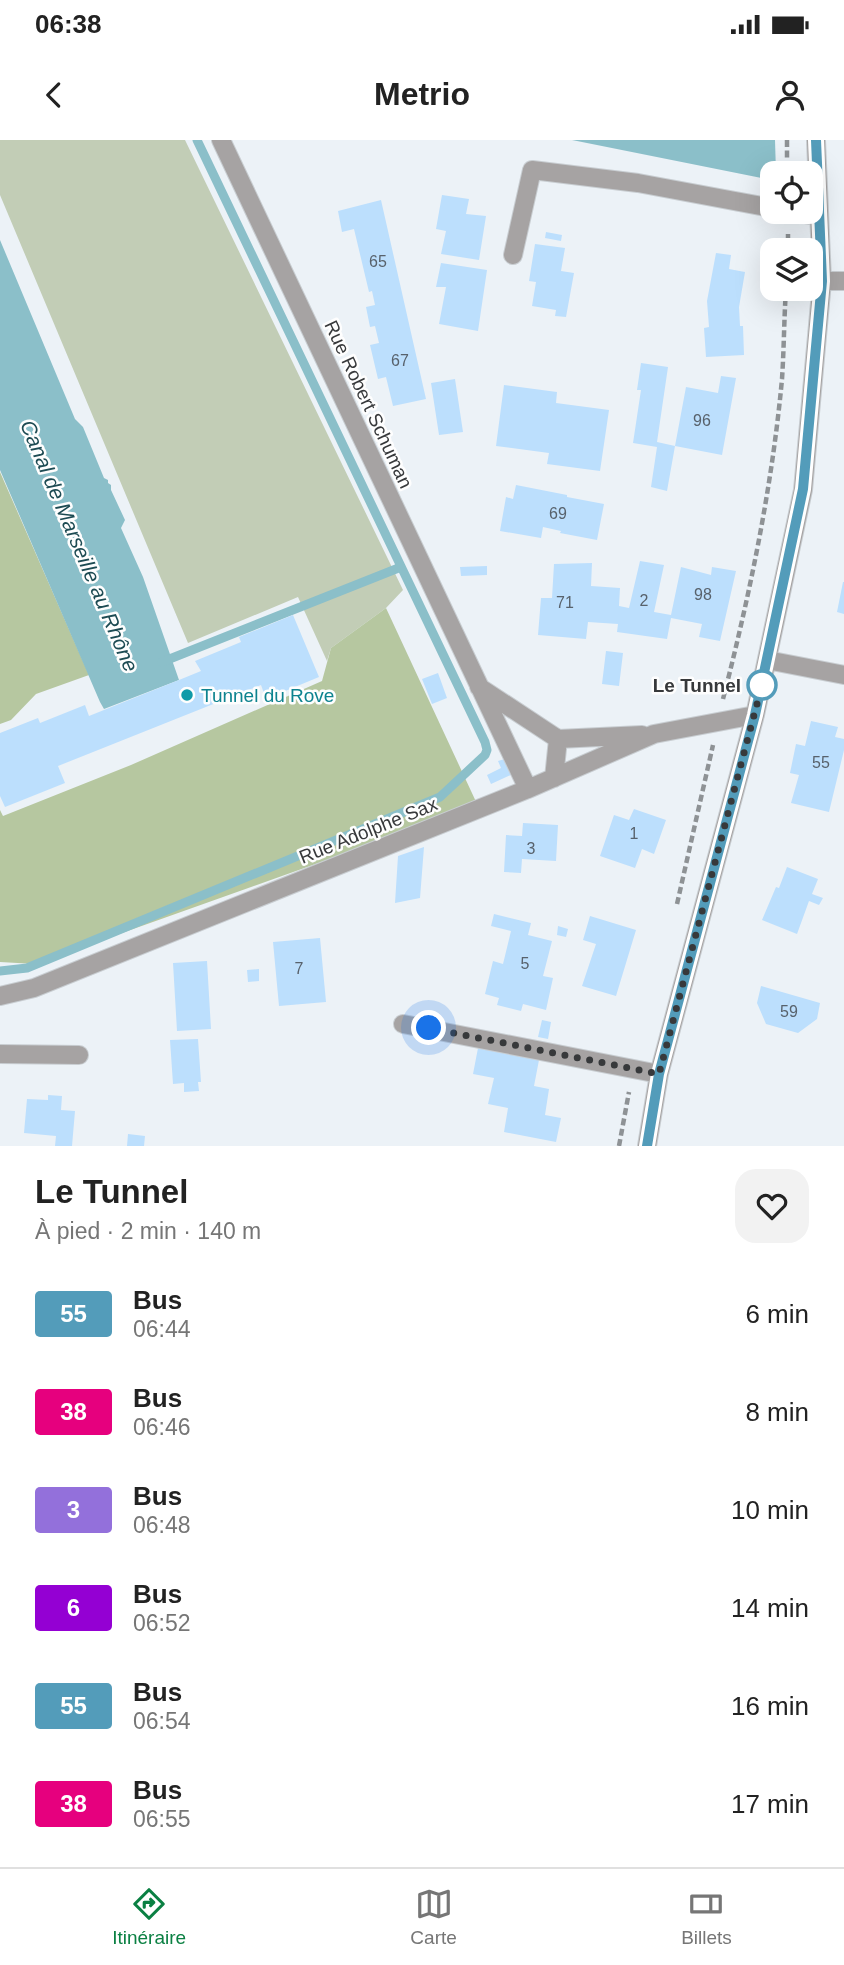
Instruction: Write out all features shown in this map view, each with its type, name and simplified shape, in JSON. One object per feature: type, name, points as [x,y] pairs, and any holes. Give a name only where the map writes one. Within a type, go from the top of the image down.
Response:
[{"type":"street","name":"Rue Robert Schuman","points":[[221,140],[528,789]]},
{"type":"street","points":[[816,140],[817,161]]},
{"type":"street","points":[[513,255],[532,170],[638,183],[760,206]]},
{"type":"street","points":[[823,281],[844,281]]},
{"type":"street","points":[[647,1146],[659,1074],[755,715],[803,489],[820,301]]},
{"type":"street","points":[[767,660],[844,675]]},
{"type":"street","points":[[479,687],[558,739],[654,734]]},
{"type":"street","name":"Rue Adolphe Sax","points":[[0,996],[34,988],[528,789],[654,734],[755,715]]},
{"type":"street","points":[[554,778],[558,739]]},
{"type":"street","points":[[403,1024],[659,1074]]},
{"type":"street","points":[[0,1054],[79,1055]]},
{"type":"path","points":[[787,140],[787,161]]},
{"type":"path","points":[[723,701],[738,642],[766,500],[782,379],[785,301]]},
{"type":"green space","points":[[0,140],[185,140],[403,590],[386,608],[331,648],[327,661],[298,597],[188,643],[0,195]]},
{"type":"green space","points":[[0,472],[89,675],[36,694],[11,720],[0,724]]},
{"type":"green space","points":[[386,608],[478,806],[35,964],[0,962],[0,810],[3,816],[131,765],[322,681],[331,648]]},
{"type":"water","points":[[572,140],[775,140],[776,161],[760,161],[760,178]]},
{"type":"water","name":"Canal de Marseille au Rhône","points":[[0,240],[75,419],[83,427],[104,478],[111,485],[125,520],[121,528],[143,577],[179,680],[104,709],[0,470]]},
{"type":"building","points":[[442,195],[469,199],[466,214],[486,216],[479,260],[441,254],[446,231],[436,229]]},
{"type":"building","points":[[381,200],[426,399],[393,406],[386,377],[378,379],[370,345],[379,343],[375,326],[370,327],[366,307],[375,305],[372,291],[369,292],[354,229],[342,232],[338,211]]},
{"type":"building","points":[[546,232],[562,235],[561,241],[545,238]]},
{"type":"building","points":[[535,244],[565,248],[561,271],[574,273],[566,317],[555,316],[556,310],[532,306],[536,282],[529,281]]},
{"type":"building","points":[[716,253],[731,255],[729,269],[745,272],[739,307],[744,355],[706,357],[704,328],[709,327],[707,301]]},
{"type":"building","points":[[441,263],[487,270],[478,331],[439,324],[446,287],[436,287]]},
{"type":"building","points":[[641,363],[668,367],[657,442],[675,446],[667,491],[651,487],[657,447],[633,443],[641,390],[637,390]]},
{"type":"building","points":[[721,376],[736,378],[722,455],[675,446],[686,387],[718,393]]},
{"type":"building","points":[[455,379],[463,432],[439,435],[431,383]]},
{"type":"building","points":[[504,385],[557,392],[556,403],[609,410],[600,471],[547,464],[549,453],[496,446]]},
{"type":"building","points":[[516,485],[604,504],[597,540],[543,527],[541,538],[500,531],[506,497],[513,499]]},
{"type":"building","points":[[640,561],[664,565],[654,612],[671,615],[681,567],[711,575],[712,567],[736,571],[720,641],[699,637],[702,624],[671,618],[667,639],[617,632],[618,624],[588,622],[586,639],[538,635],[541,598],[552,598],[554,564],[592,563],[591,586],[620,588],[619,606],[629,608]]},
{"type":"building","points":[[487,566],[487,575],[461,576],[460,567]]},
{"type":"building","points":[[844,582],[844,614],[837,612]]},
{"type":"building","points":[[293,615],[319,677],[266,699],[261,685],[58,766],[65,783],[5,807],[0,796],[0,733],[38,718],[40,723],[85,705],[89,716],[179,680],[201,671],[195,661],[241,642],[239,637]]},
{"type":"building","points":[[606,651],[623,653],[619,686],[602,684]]},
{"type":"building","points":[[438,673],[447,698],[432,704],[422,679]]},
{"type":"building","points":[[811,721],[838,727],[835,737],[844,739],[844,750],[829,812],[791,803],[799,775],[790,773],[796,744],[805,746]]},
{"type":"building","points":[[508,758],[513,774],[491,784],[487,775],[501,768],[498,761]]},
{"type":"building","points":[[634,809],[666,820],[654,854],[642,849],[635,868],[600,856],[614,815],[629,820]]},
{"type":"building","points":[[523,823],[558,825],[556,861],[522,859],[521,873],[504,872],[506,835],[522,836]]},
{"type":"building","points":[[424,847],[420,898],[395,903],[398,856]]},
{"type":"building","points":[[787,867],[818,879],[812,894],[823,898],[819,905],[809,901],[797,934],[762,920]]},
{"type":"building","points":[[494,914],[531,923],[528,935],[552,941],[543,976],[553,978],[546,1010],[523,1004],[521,1011],[497,1005],[499,998],[485,994],[493,961],[503,964],[511,931],[491,926]]},
{"type":"building","points":[[590,916],[636,930],[616,996],[582,986],[596,944],[583,940]]},
{"type":"building","points":[[558,926],[568,929],[566,937],[557,935]]},
{"type":"building","points":[[320,938],[326,1002],[279,1006],[273,942]]},
{"type":"building","points":[[207,961],[211,1029],[177,1031],[173,963]]},
{"type":"building","points":[[259,969],[259,981],[248,982],[247,970]]},
{"type":"building","points":[[761,986],[820,1003],[817,1019],[798,1033],[766,1024],[757,1003]]},
{"type":"building","points":[[542,1020],[551,1022],[548,1039],[538,1037]]},
{"type":"building","points":[[198,1039],[201,1082],[198,1082],[199,1091],[184,1092],[184,1083],[173,1084],[170,1040]]},
{"type":"building","points":[[478,1048],[539,1060],[534,1086],[549,1089],[545,1115],[561,1118],[556,1142],[504,1132],[508,1108],[488,1104],[494,1078],[473,1074]]},
{"type":"building","points":[[48,1095],[62,1096],[61,1110],[75,1111],[72,1146],[55,1146],[56,1136],[24,1133],[27,1099],[48,1100]]},
{"type":"building","points":[[128,1134],[145,1136],[144,1146],[127,1146]]},
{"type":"waterway","points":[[0,971],[27,968],[440,797],[485,755],[487,750],[197,140]]},
{"type":"waterway","points":[[162,662],[401,567]]},
{"type":"bus line","name":"55","points":[[647,1146],[659,1074],[755,715],[803,489],[822,281],[816,140]]},
{"type":"place","name":"Le Tunnel","points":[[762,685]]},
{"type":"place","name":"Tunnel du Rove","points":[[187,695]]},
{"type":"route","points":[[429,1028],[659,1074],[762,685]]}]
